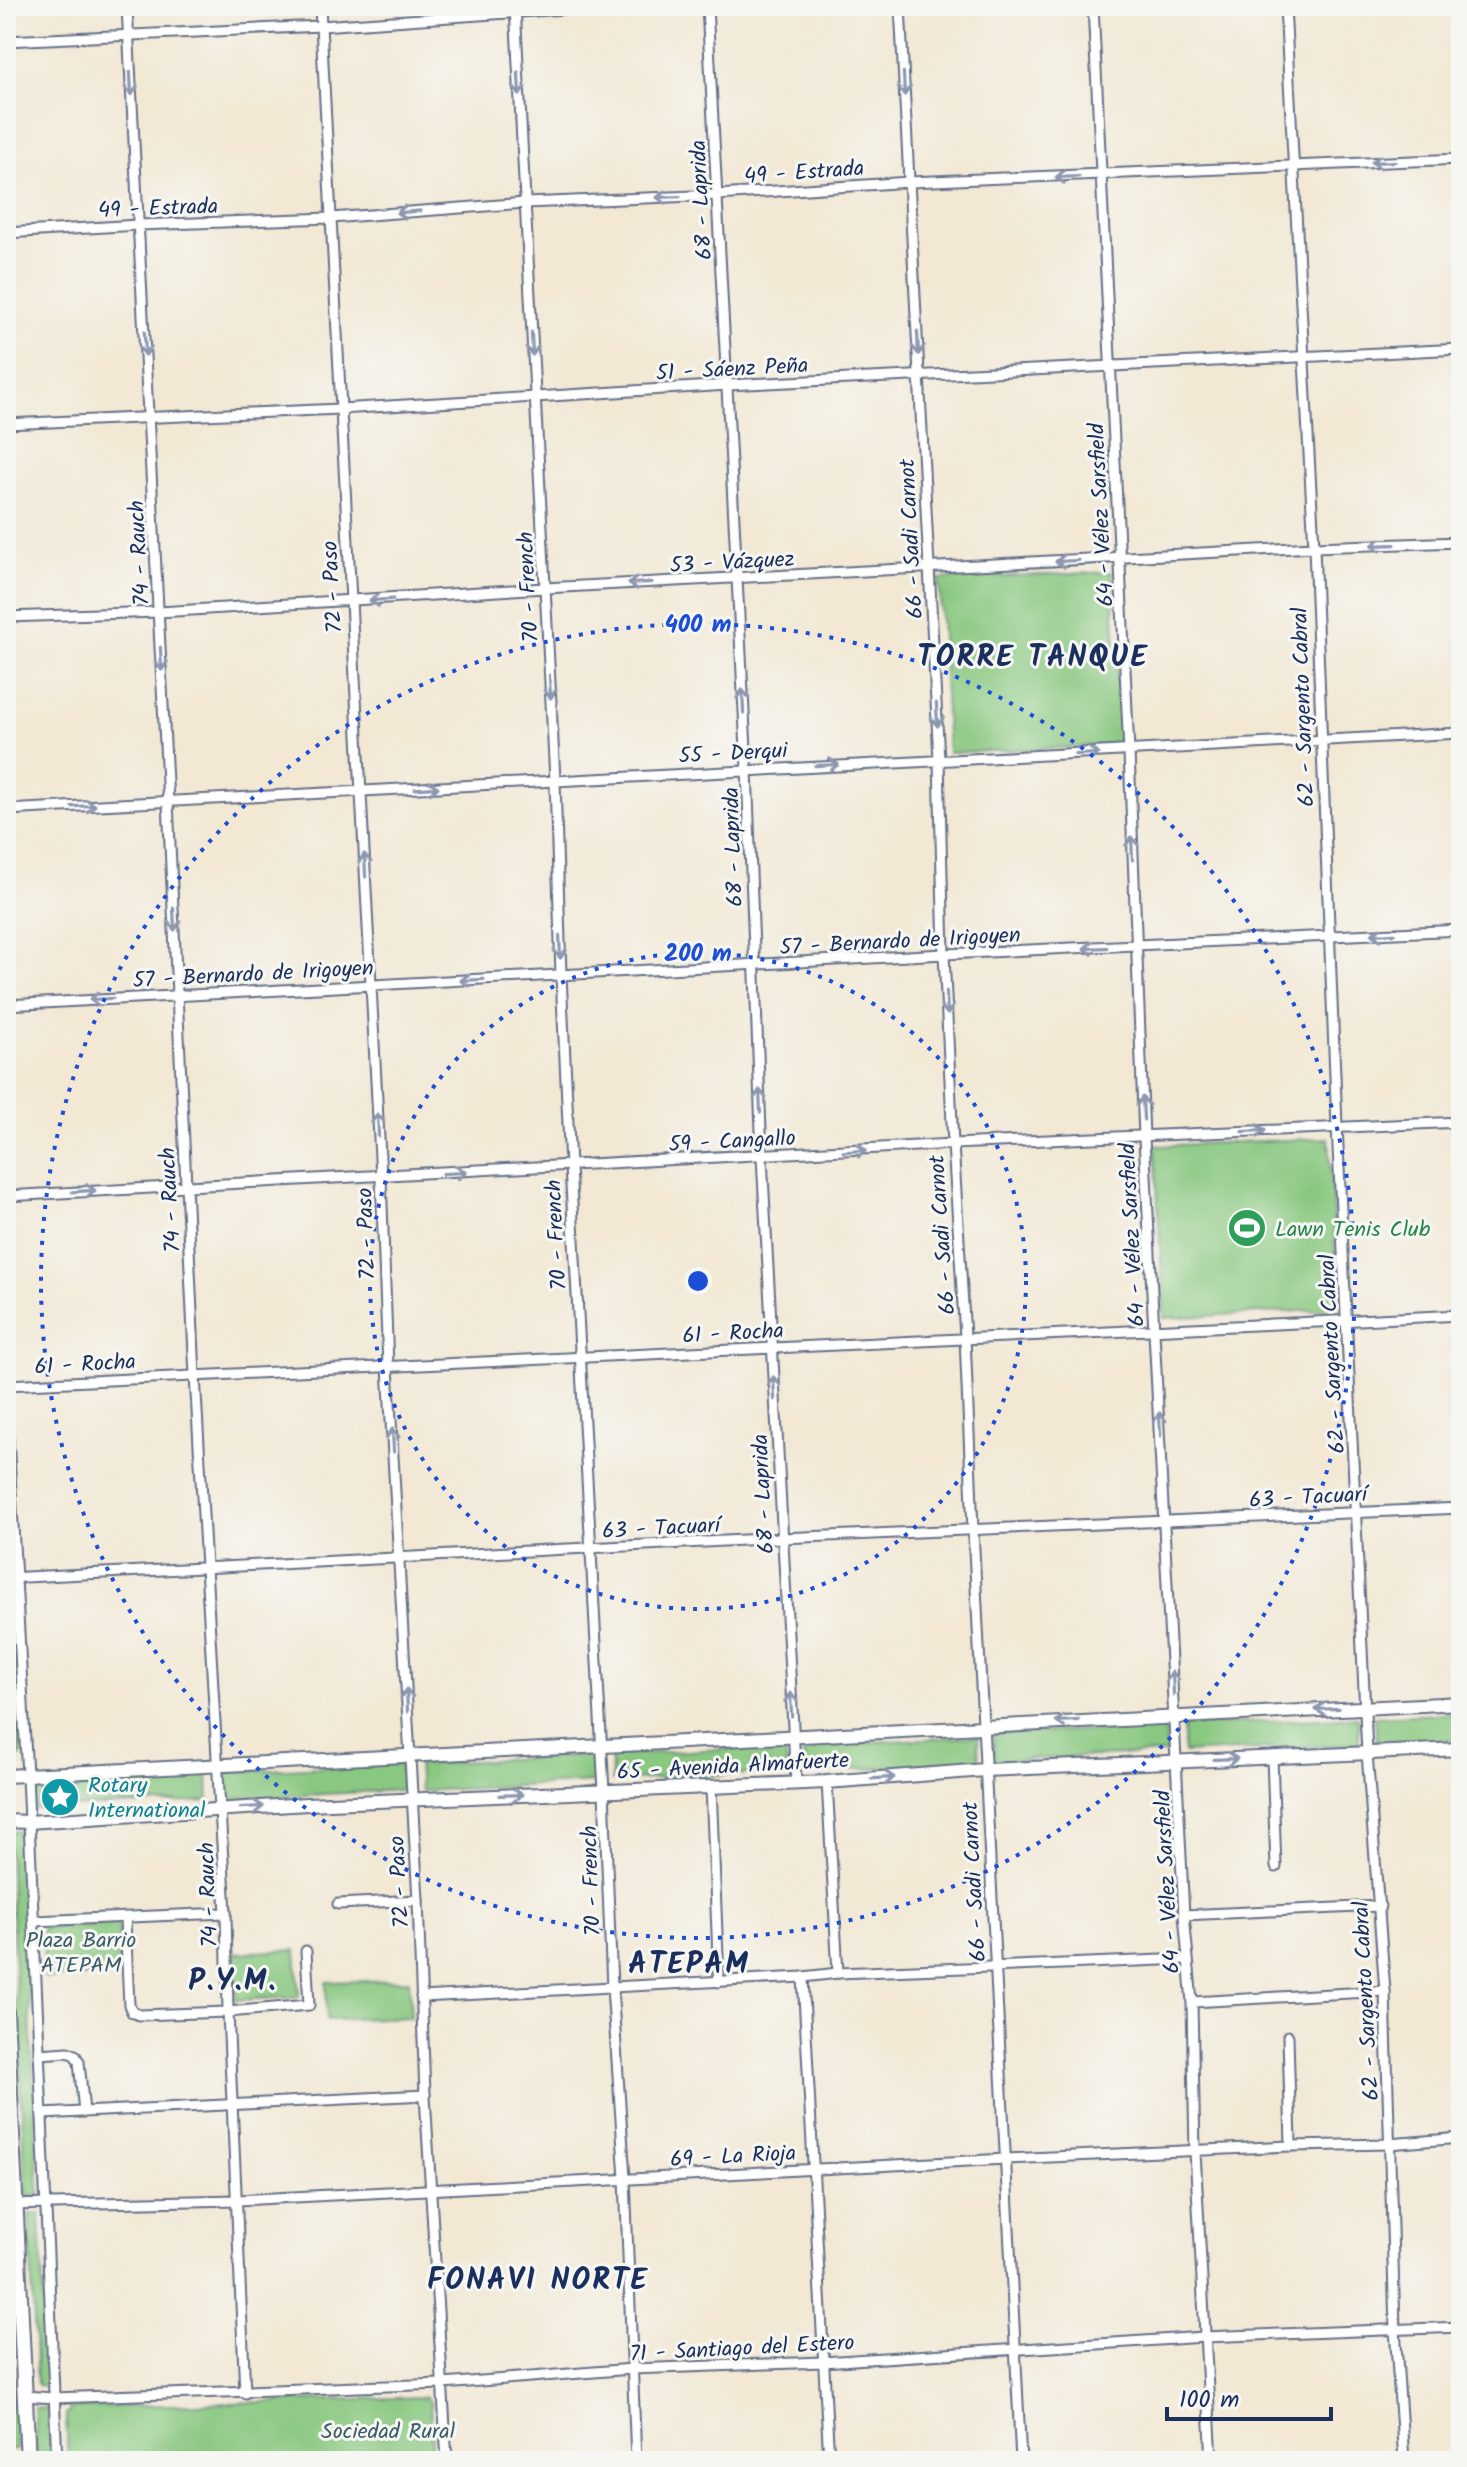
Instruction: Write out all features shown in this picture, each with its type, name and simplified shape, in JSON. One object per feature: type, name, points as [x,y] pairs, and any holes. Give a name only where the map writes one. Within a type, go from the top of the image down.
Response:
[{"type":"highway","points":[[6,2012],[11,2204],[28,2461]]},
{"type":"main road","name":"65 - Avenida Almafuerte","points":[[6,1776],[1461,1703]]},
{"type":"main road","name":"65 - Avenida Almafuerte","points":[[6,1821],[411,1799],[827,1782],[985,1770],[1461,1749]]},
{"type":"street","name":"74 - Rauch","points":[[127,6],[195,1376],[221,1809],[245,2393]]},
{"type":"street","name":"72 - Paso","points":[[320,6],[381,1177],[388,1367],[418,1900],[425,2095],[447,2461]]},
{"type":"street","points":[[6,41],[321,26],[516,9],[608,6]]},
{"type":"street","name":"68 - Laprida","points":[[707,6],[747,769],[762,1157],[796,1782]]},
{"type":"street","name":"66 - Sadi Carnot","points":[[900,6],[939,760],[953,1144],[1021,2461]]},
{"type":"street","name":"64 - Vélez Sarsfield","points":[[1093,6],[1144,1137],[1184,1915],[1192,2002],[1195,2152],[1212,2461]]},
{"type":"street","name":"62 - Sargento Cabral","points":[[1285,6],[1314,547],[1328,937],[1367,1753],[1385,1991],[1395,2329],[1404,2461]]},
{"type":"street","name":"70 - French","points":[[516,9],[555,780],[561,975],[589,1549],[625,2178],[636,2461]]},
{"type":"street","name":"49 - Estrada","points":[[6,233],[331,218],[525,203],[718,195],[910,182],[1461,159]]},
{"type":"street","name":"51 - Sáenz Peña","points":[[6,424],[1461,349]]},
{"type":"street","name":"53 - Vázquez","points":[[6,617],[159,612],[545,588],[1461,542]]},
{"type":"street","name":"55 - Derqui","points":[[6,810],[1461,733]]},
{"type":"street","name":"57 - Bernardo de Irigoyen","points":[[6,1005],[944,954],[1461,930]]},
{"type":"street","name":"59 - Cangallo","points":[[6,1196],[186,1184],[762,1157],[953,1144],[1461,1122]]},
{"type":"street","name":"61 - Rocha","points":[[6,1385],[1461,1315]]},
{"type":"street","points":[[6,1401],[11,1578],[27,1775],[57,2461]]},
{"type":"street","name":"63 - Tacuarí","points":[[11,1578],[782,1538],[1461,1508]]},
{"type":"street","points":[[1272,1757],[1276,1867]]},
{"type":"street","points":[[827,1782],[838,1973]]},
{"type":"street","points":[[711,1786],[719,1982]]},
{"type":"street","points":[[338,1904],[418,1900]]},
{"type":"street","points":[[1184,1915],[1380,1906]]},
{"type":"street","points":[[34,1921],[226,1913]]},
{"type":"street","points":[[125,1918],[129,2005],[132,2012],[139,2015],[309,2005],[306,1951]]},
{"type":"street","points":[[421,1997],[838,1973],[1187,1959]]},
{"type":"street","points":[[803,1977],[829,2461]]},
{"type":"street","points":[[1192,2002],[1385,1991]]},
{"type":"street","points":[[1288,2036],[1291,2146]]},
{"type":"street","points":[[39,2054],[68,2052],[75,2055],[79,2062],[84,2112]]},
{"type":"street","points":[[42,2114],[425,2095]]},
{"type":"street","name":"69 - La Rioja","points":[[11,2204],[238,2200],[1461,2138]]},
{"type":"street","name":"71 - Santiago del Estero","points":[[25,2396],[245,2393],[443,2384],[632,2369],[823,2362],[1204,2337],[1461,2327]]},
{"type":"green space","points":[[1112,572],[1121,745],[948,753],[939,579]]},
{"type":"green space","name":"Lawn Tenis Club","points":[[1329,1138],[1338,1309],[1164,1318],[1155,1146]]},
{"type":"green space","points":[[12,1589],[22,1756],[7,1756],[6,1590]]},
{"type":"green space","points":[[1461,1713],[1461,1739],[1377,1744],[1375,1717]]},
{"type":"green space","points":[[1358,1717],[1359,1744],[1184,1753],[1183,1726]]},
{"type":"green space","points":[[1165,1727],[1167,1753],[994,1761],[993,1734]]},
{"type":"green space","points":[[978,1736],[979,1763],[804,1772],[803,1746]]},
{"type":"green space","points":[[785,1746],[787,1772],[612,1781],[611,1755]]},
{"type":"green space","points":[[593,1755],[594,1782],[420,1791],[418,1764]]},
{"type":"green space","points":[[400,1763],[402,1790],[227,1799],[226,1772]]},
{"type":"green space","points":[[208,1774],[209,1801],[35,1809],[33,1783]]},
{"type":"green space","points":[[21,1831],[39,2195],[26,2196],[8,1832]]},
{"type":"green space","name":"Plaza Barrio ATEPAM","points":[[118,1924],[120,1975],[45,1978],[42,1928]]},
{"type":"green space","points":[[296,1950],[299,1997],[236,2000],[234,1953]]},
{"type":"green space","points":[[409,1980],[411,2017],[327,2020],[326,1982]]},
{"type":"green space","points":[[40,2213],[47,2386],[37,2385],[29,2214]]},
{"type":"green space","points":[[6,2215],[17,2450],[6,2450]]},
{"type":"green space","name":"Sociedad Rural","points":[[426,2397],[430,2402],[433,2461],[68,2461],[66,2414],[72,2408]]},
{"type":"green space","points":[[34,2408],[48,2409],[50,2461],[37,2461]]},
{"type":"place","name":"Lawn Tenis Club","points":[[1247,1228]]},
{"type":"place","name":"Rotary International","points":[[60,1797]]},
{"type":"district","name":"TORRE TANQUE","points":[[1033,656]]},
{"type":"district","name":"ATEPAM","points":[[689,1963]]},
{"type":"district","name":"P.Y.M.","points":[[233,1980]]},
{"type":"district","name":"FONAVI NORTE","points":[[538,2279]]}]
